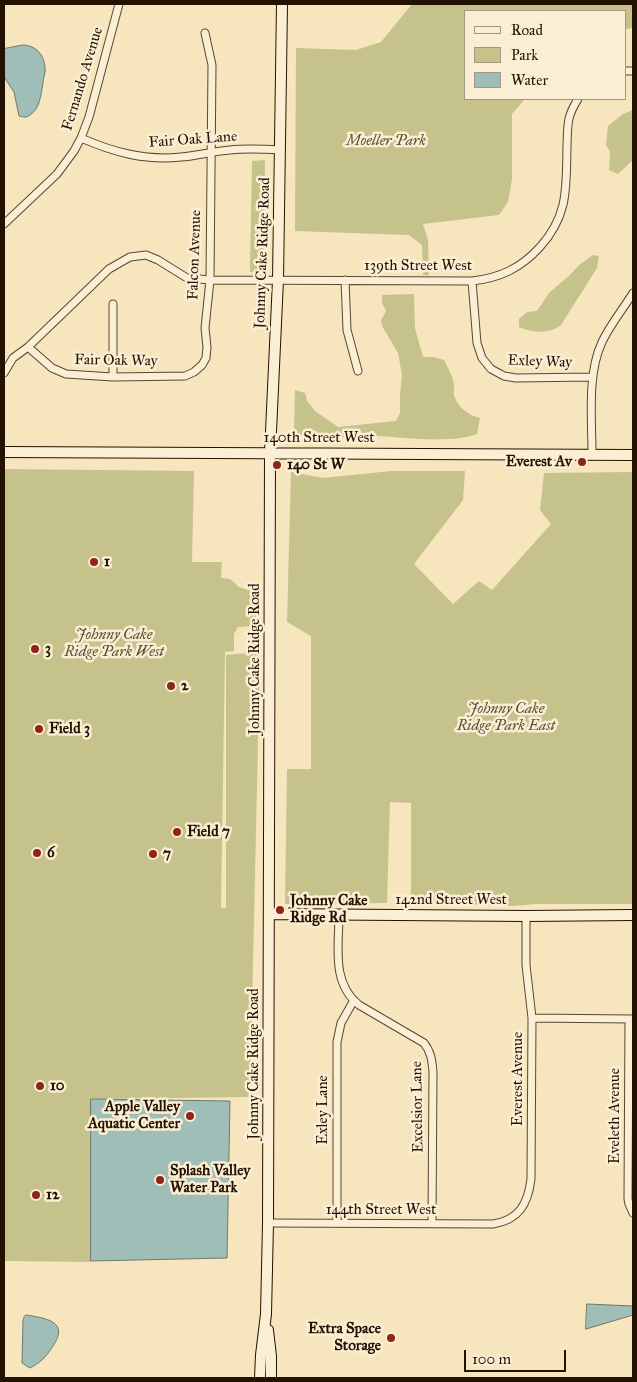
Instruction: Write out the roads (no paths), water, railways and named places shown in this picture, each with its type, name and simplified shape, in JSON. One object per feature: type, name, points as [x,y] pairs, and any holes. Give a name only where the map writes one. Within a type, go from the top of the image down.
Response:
[{"type":"street","name":"Fernando Avenue","points":[[4,224],[57,174],[81,138],[119,4]]},
{"type":"street","name":"Johnny Cake Ridge Road","points":[[260,1378],[266,1314],[268,1223],[270,453],[278,280],[282,4]]},
{"type":"street","name":"Falcon Avenue","points":[[204,33],[212,65],[210,280],[205,328],[206,358]]},
{"type":"street","name":"139th Street West","points":[[4,373],[13,358],[28,347],[109,269],[130,257],[146,255],[158,260],[187,278],[210,280],[472,281],[504,274],[532,257],[546,241],[556,225],[564,205],[567,128],[570,114],[577,100]]},
{"type":"street","name":"Fair Oak Lane","points":[[81,138],[111,151],[142,157],[179,158],[232,149],[280,150]]},
{"type":"street","points":[[345,280],[347,330],[358,371]]},
{"type":"street","name":"Exley Way","points":[[472,281],[477,343],[482,358],[491,369],[504,376],[516,378],[592,378]]},
{"type":"street","points":[[592,454],[592,378],[594,364],[601,343],[633,293]]},
{"type":"street","points":[[113,304],[113,377]]},
{"type":"street","name":"Fair Oak Way","points":[[28,347],[52,368],[66,374],[113,377],[186,376],[202,365],[206,358]]},
{"type":"street","name":"140th Street West","points":[[4,452],[633,454]]},
{"type":"street","name":"142nd Street West","points":[[269,914],[633,915]]},
{"type":"street","name":"Excelsior Lane","points":[[339,914],[339,972],[344,988],[354,1000],[424,1043],[432,1057],[432,1224]]},
{"type":"street","name":"Everest Avenue","points":[[493,1224],[506,1221],[516,1214],[526,1201],[530,1186],[532,1018],[526,966],[526,916]]},
{"type":"street","name":"Exley Lane","points":[[337,1223],[336,1042],[341,1023],[354,1000]]},
{"type":"street","points":[[532,1018],[631,1019]]},
{"type":"street","name":"Eveleth Avenue","points":[[631,1019],[628,1199],[633,1213]]},
{"type":"street","name":"144th Street West","points":[[268,1223],[493,1224]]},
{"type":"street","name":"Johnny Cake Ridge Road","points":[[266,1314],[271,1378]]},
{"type":"water","points":[[28,45],[39,52],[43,58],[45,69],[38,105],[29,116],[25,117],[19,116],[14,92],[4,77],[4,49]]},
{"type":"water","name":"Splash Valley Water Park","points":[[91,1099],[230,1101],[227,1258],[91,1261]]},
{"type":"water","points":[[587,1304],[633,1306],[633,1315],[586,1329]]},
{"type":"water","points":[[26,1315],[53,1322],[59,1331],[58,1338],[48,1353],[30,1368],[22,1363],[23,1321]]},
{"type":"place","name":"Everest Av","points":[[582,462]]},
{"type":"place","name":"140 St W","points":[[277,465]]},
{"type":"place","name":"1","points":[[94,562]]},
{"type":"place","name":"3","points":[[35,649]]},
{"type":"place","name":"2","points":[[171,686]]},
{"type":"place","name":"Field 3","points":[[39,729]]},
{"type":"place","name":"Field 7","points":[[177,832]]},
{"type":"place","name":"6","points":[[37,853]]},
{"type":"place","name":"7","points":[[153,854]]},
{"type":"place","name":"Johnny Cake Ridge Rd","points":[[280,910]]},
{"type":"place","name":"10","points":[[40,1086]]},
{"type":"place","name":"Apple Valley Aquatic Center","points":[[190,1116]]},
{"type":"place","name":"Splash Valley Water Park","points":[[160,1180]]},
{"type":"place","name":"12","points":[[36,1195]]},
{"type":"place","name":"Extra Space Storage","points":[[391,1338]]},
{"type":"park label","name":"Moeller Park","points":[[386,141]]},
{"type":"park label","name":"Johnny Cake Ridge Park West","points":[[114,644]]},
{"type":"park label","name":"Johnny Cake Ridge Park East","points":[[506,718]]}]
